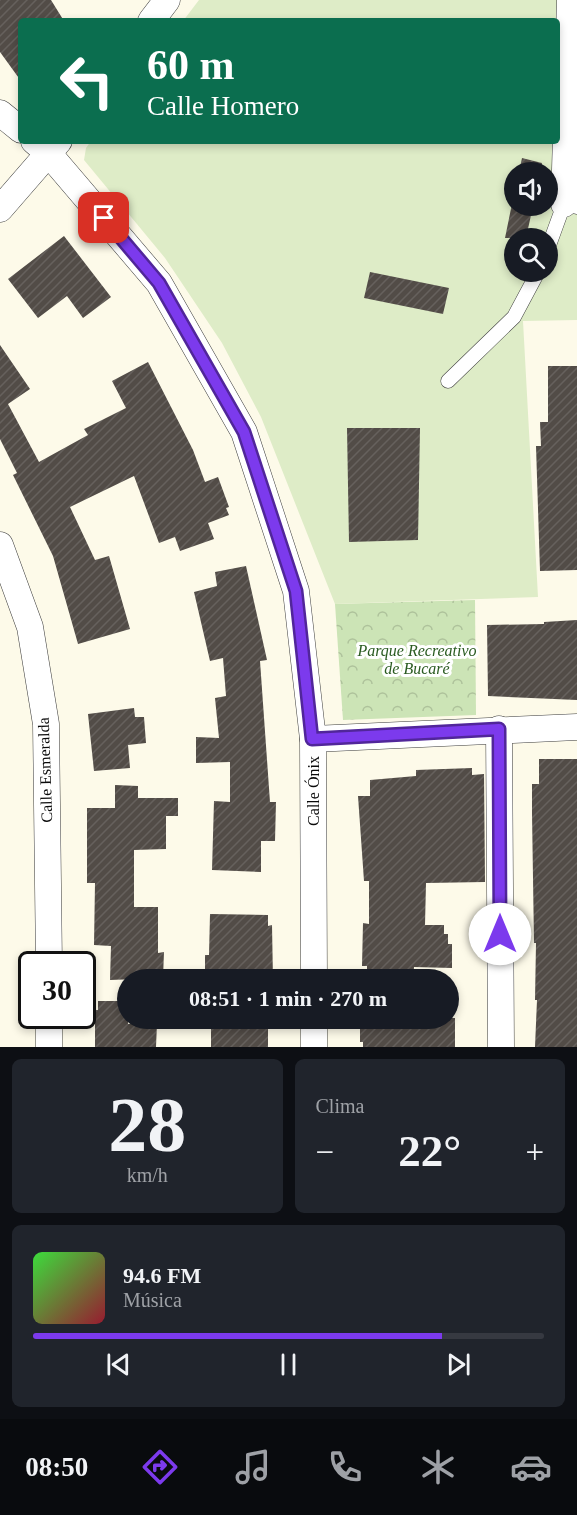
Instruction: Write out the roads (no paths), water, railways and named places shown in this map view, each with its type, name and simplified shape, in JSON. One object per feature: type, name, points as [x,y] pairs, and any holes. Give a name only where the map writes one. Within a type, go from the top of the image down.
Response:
[{"type":"street","points":[[153,18],[167,0]]},
{"type":"street","points":[[570,0],[571,206]]},
{"type":"street","points":[[0,113],[18,128]]},
{"type":"street","points":[[0,209],[47,145]]},
{"type":"street","name":"Calle Ónix","points":[[47,145],[159,283],[244,432],[296,591],[312,739],[314,969]]},
{"type":"street","name":"Calle Esmeralda","points":[[0,546],[30,627],[46,724],[49,951]]},
{"type":"street","points":[[312,739],[577,727]]},
{"type":"street","points":[[499,729],[501,1047]]},
{"type":"street","points":[[49,1029],[49,1047]]},
{"type":"street","points":[[314,1029],[314,1047]]},
{"type":"lane","points":[[558,230],[571,206]]},
{"type":"lane","points":[[448,381],[514,317],[533,282]]},
{"type":"park label","name":"Parque Recreativo de Bucaré","points":[[417,659]]}]
